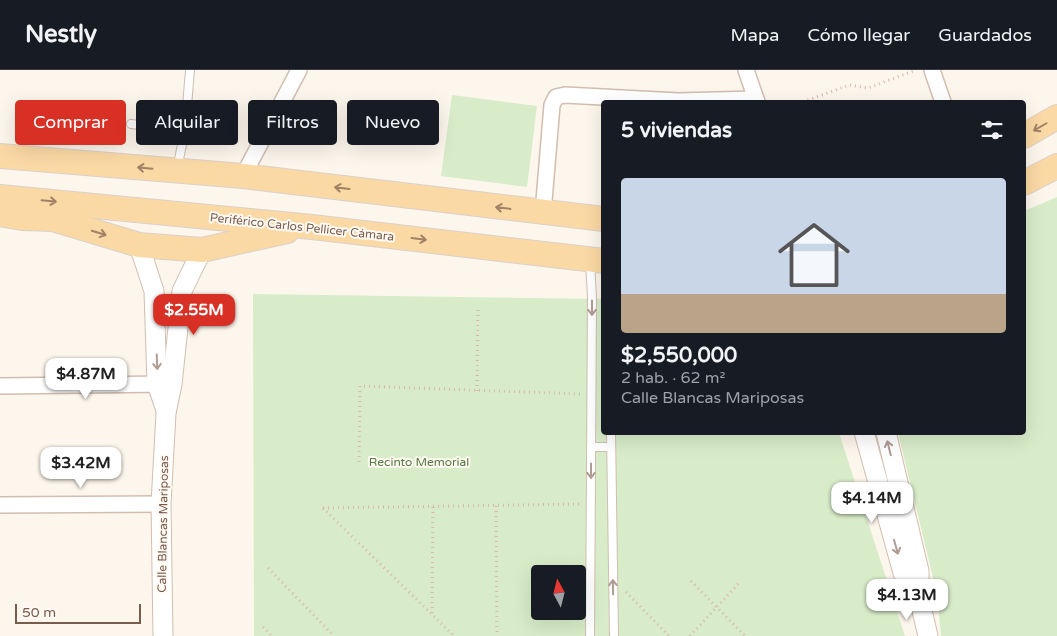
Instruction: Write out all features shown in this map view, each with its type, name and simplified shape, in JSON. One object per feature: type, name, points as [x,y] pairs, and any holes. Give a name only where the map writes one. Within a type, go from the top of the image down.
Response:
[{"type":"main road","points":[[1026,135],[1057,117]]},
{"type":"main road","points":[[0,156],[243,176],[601,219]]},
{"type":"main road","points":[[1026,182],[1057,166]]},
{"type":"main road","name":"Periférico Carlos Pellicer Cámara","points":[[0,197],[312,227],[597,260]]},
{"type":"main road","points":[[0,214],[22,218],[53,219],[139,246],[202,250],[312,227]]},
{"type":"street","points":[[243,176],[300,70]]},
{"type":"street","points":[[746,70],[756,100]]},
{"type":"street","points":[[932,70],[942,100]]},
{"type":"street","points":[[543,213],[552,105],[556,97],[565,95],[659,100]]},
{"type":"street","name":"Calle Blancas Mariposas","points":[[139,246],[154,291],[165,384],[166,413],[162,504],[163,636]]},
{"type":"street","name":"Calle Blancas Mariposas","points":[[165,384],[182,291],[202,250]]},
{"type":"street","points":[[154,291],[182,291]]},
{"type":"street","points":[[0,386],[165,384]]},
{"type":"street","points":[[865,435],[903,573],[919,598]]},
{"type":"street","points":[[887,435],[919,571],[919,598],[928,636]]},
{"type":"street","points":[[0,505],[162,504]]},
{"type":"lane","points":[[188,100],[190,70]]},
{"type":"lane","points":[[131,124],[136,125]]},
{"type":"lane","points":[[176,171],[182,145]]},
{"type":"lane","points":[[590,636],[592,298],[597,260]]},
{"type":"lane","points":[[611,435],[614,636]]},
{"type":"lane","points":[[591,448],[610,447]]},
{"type":"path","points":[[808,100],[849,85],[868,88],[916,70]]},
{"type":"path","points":[[477,391],[478,307]]},
{"type":"path","points":[[359,462],[360,386],[591,394]]},
{"type":"path","points":[[454,636],[323,508],[591,504]]},
{"type":"path","points":[[432,614],[433,506]]},
{"type":"path","points":[[496,506],[497,636]]},
{"type":"path","points":[[268,568],[334,636]]},
{"type":"path","points":[[613,579],[669,636]]},
{"type":"path","points":[[691,581],[744,636]]},
{"type":"path","points":[[690,636],[740,583]]},
{"type":"path","points":[[264,627],[272,636]]},
{"type":"green space","points":[[452,95],[537,106],[527,187],[441,176]]},
{"type":"green space","points":[[1057,197],[1057,636],[941,636],[937,594],[898,435],[1026,435],[1026,210]]},
{"type":"green space","name":"Recinto Memorial","points":[[253,294],[601,299],[601,435],[840,435],[905,636],[254,636]]}]
